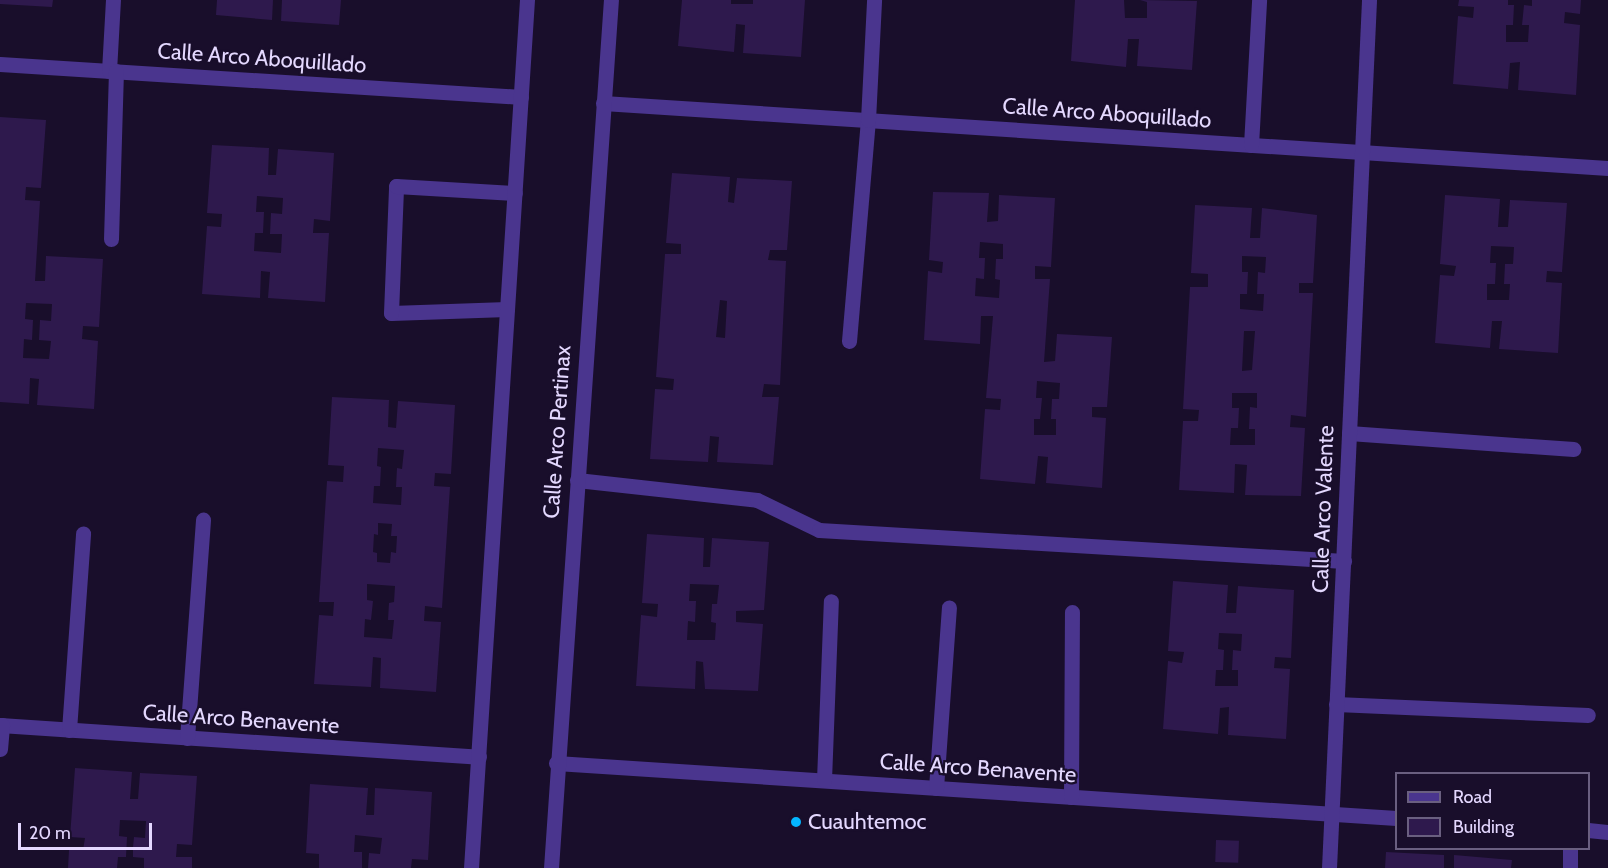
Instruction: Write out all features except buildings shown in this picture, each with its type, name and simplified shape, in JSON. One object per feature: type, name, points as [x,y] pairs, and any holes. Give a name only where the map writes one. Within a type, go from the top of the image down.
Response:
[{"type":"street","points":[[111,239],[113,0]]},
{"type":"street","points":[[471,868],[527,0]]},
{"type":"street","name":"Calle Arco Pertinax","points":[[550,868],[611,0]]},
{"type":"street","points":[[849,341],[868,120],[874,0]]},
{"type":"street","points":[[1251,145],[1258,0]]},
{"type":"street","name":"Calle Arco Valente","points":[[1329,868],[1360,152],[1370,0]]},
{"type":"street","name":"Calle Arco Aboquillado","points":[[0,64],[521,98]]},
{"type":"street","name":"Calle Arco Aboquillado","points":[[603,103],[1608,168]]},
{"type":"street","points":[[507,309],[391,313],[396,186],[515,193]]},
{"type":"street","points":[[1349,433],[1573,449]]},
{"type":"street","points":[[577,480],[757,500],[819,530],[1344,561]]},
{"type":"street","points":[[188,738],[203,520]]},
{"type":"street","points":[[69,730],[83,533]]},
{"type":"street","points":[[824,780],[831,601]]},
{"type":"street","points":[[936,788],[949,607]]},
{"type":"street","points":[[1071,797],[1072,612]]},
{"type":"street","points":[[1336,704],[1588,715]]},
{"type":"street","points":[[0,749],[1,725]]},
{"type":"street","name":"Calle Arco Benavente","points":[[1,725],[479,757]]},
{"type":"street","name":"Calle Arco Benavente","points":[[556,763],[1395,819]]},
{"type":"street","points":[[1590,831],[1608,832]]},
{"type":"street","points":[[1570,850],[1570,868]]},
{"type":"place","name":"Cuauhtemoc","points":[[796,822]]}]
